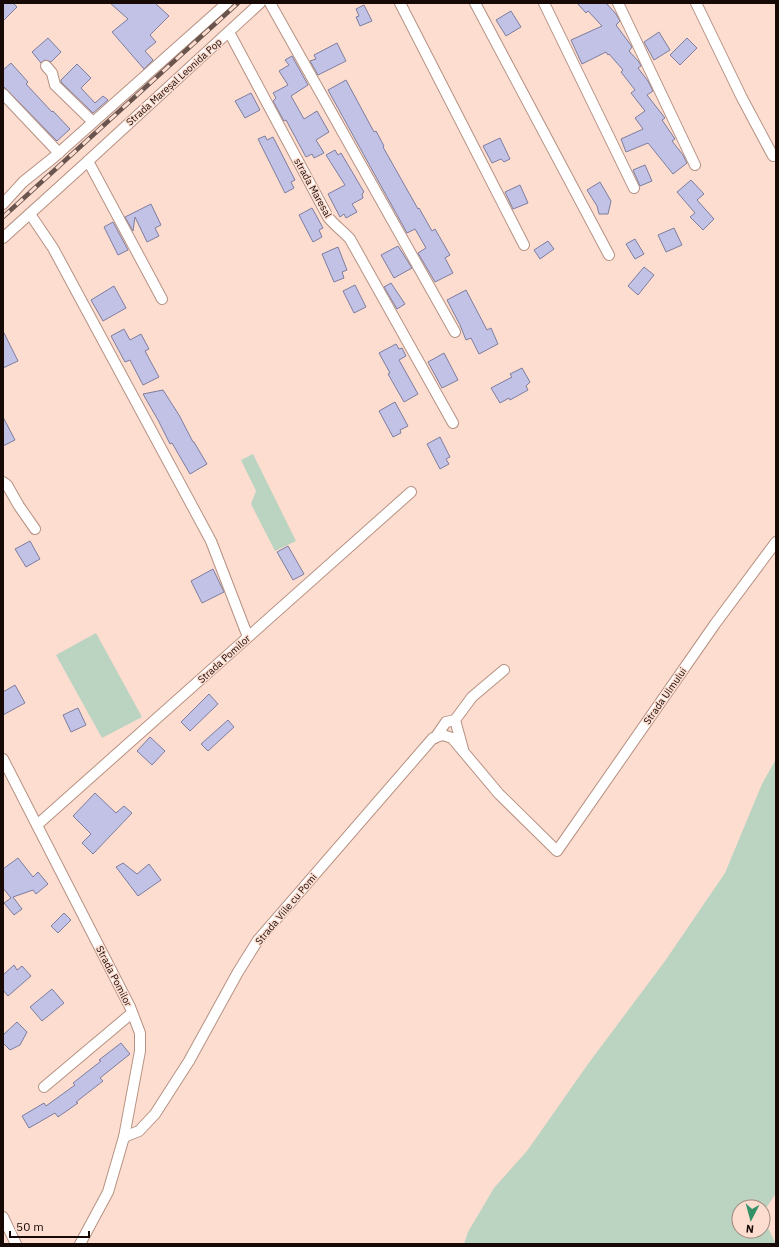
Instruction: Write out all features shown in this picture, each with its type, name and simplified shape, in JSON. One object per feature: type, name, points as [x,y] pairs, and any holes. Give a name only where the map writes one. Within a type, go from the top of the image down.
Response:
[{"type":"street","points":[[3,204],[23,182],[59,153],[227,3]]},
{"type":"street","name":"Strada Mareșal Leonida Pop","points":[[3,238],[260,3]]},
{"type":"street","points":[[270,3],[455,332]]},
{"type":"street","points":[[400,3],[524,245]]},
{"type":"street","points":[[475,3],[609,255]]},
{"type":"street","points":[[544,3],[634,188]]},
{"type":"street","points":[[618,3],[695,165]]},
{"type":"street","points":[[696,3],[742,98],[773,156]]},
{"type":"street","name":"strada Maresal","points":[[229,32],[328,217],[334,225],[344,232],[350,239],[453,423]]},
{"type":"street","points":[[46,66],[52,73],[55,84],[93,122]]},
{"type":"street","points":[[3,94],[59,153]]},
{"type":"street","points":[[88,161],[162,299]]},
{"type":"street","points":[[30,214],[53,248],[211,541],[248,637]]},
{"type":"street","points":[[3,482],[7,485],[35,529]]},
{"type":"street","name":"Strada Pomilor","points":[[37,825],[411,492]]},
{"type":"street","name":"Strada Ulmului","points":[[464,752],[499,794],[557,851],[711,630],[776,542]]},
{"type":"street","name":"Strada Viile cu Pomi","points":[[124,1137],[139,1131],[155,1114],[189,1061],[238,972],[258,940],[433,738],[435,738],[446,722],[455,720],[472,697],[504,670]]},
{"type":"street","points":[[455,720],[464,752]]},
{"type":"street","points":[[435,738],[443,735],[452,738],[464,752]]},
{"type":"street","name":"Strada Pomilor","points":[[3,759],[132,1013],[140,1033],[140,1052],[124,1137]]},
{"type":"street","points":[[44,1087],[132,1013]]},
{"type":"street","points":[[80,1244],[108,1192],[124,1137]]},
{"type":"street","points":[[3,1217],[16,1244]]},
{"type":"green space","points":[[253,454],[296,541],[275,551],[251,504],[256,491],[241,460]]},
{"type":"green space","points":[[96,633],[142,717],[102,738],[56,655]]},
{"type":"green space","points":[[776,759],[776,1193],[771,1201],[771,1199],[731,1199],[731,1239],[771,1239],[771,1234],[776,1244],[464,1244],[468,1232],[494,1188],[527,1151],[588,1064],[665,961],[725,873],[762,784]]},
{"type":"building","points":[[3,3],[13,3],[17,7],[3,21]]},
{"type":"building","points":[[110,3],[155,3],[169,16],[150,35],[156,42],[145,51],[153,60],[144,69],[112,32],[128,19]]},
{"type":"building","points":[[577,3],[606,3],[620,21],[616,25],[632,47],[629,51],[639,62],[641,66],[638,68],[648,81],[653,91],[647,95],[665,118],[662,120],[675,139],[672,141],[683,155],[687,163],[673,174],[648,143],[626,152],[621,139],[643,129],[635,118],[645,111],[631,93],[635,90],[621,72],[623,70],[609,54],[608,55],[606,52],[582,64],[571,40],[602,26],[588,11],[586,13]]},
{"type":"building","points":[[364,5],[372,21],[360,26],[356,17],[359,16],[356,9]]},
{"type":"building","points":[[511,11],[521,27],[506,36],[496,20]]},
{"type":"building","points":[[659,32],[670,50],[654,60],[644,42]]},
{"type":"building","points":[[48,38],[61,52],[51,62],[45,60],[41,63],[32,52]]},
{"type":"building","points":[[687,38],[697,48],[680,65],[670,55]]},
{"type":"building","points":[[337,43],[346,61],[318,75],[310,61],[316,59],[314,55]]},
{"type":"building","points":[[292,56],[308,85],[291,96],[304,119],[317,111],[329,132],[316,140],[324,153],[314,158],[312,154],[306,157],[286,120],[284,121],[273,101],[276,98],[273,93],[288,85],[279,71],[289,65],[285,60]]},
{"type":"building","points":[[11,63],[28,82],[26,84],[70,129],[57,141],[3,86],[3,70]]},
{"type":"building","points":[[77,64],[91,78],[81,88],[95,103],[103,96],[108,100],[93,113],[61,82],[61,80]]},
{"type":"building","points":[[346,80],[374,132],[376,131],[384,146],[383,147],[418,209],[419,208],[432,231],[435,229],[450,255],[445,258],[453,273],[435,282],[418,253],[426,248],[415,229],[407,233],[328,90]]},
{"type":"building","points":[[251,93],[260,110],[245,118],[235,101]]},
{"type":"building","points":[[265,136],[267,140],[273,137],[295,180],[291,182],[294,188],[285,193],[258,139]]},
{"type":"building","points":[[500,138],[510,159],[504,162],[501,159],[492,163],[483,146]]},
{"type":"building","points":[[335,150],[338,155],[341,153],[364,192],[362,194],[363,198],[352,204],[357,212],[346,218],[344,214],[340,217],[328,194],[345,185],[326,155]]},
{"type":"building","points":[[645,165],[652,181],[640,186],[633,170]]},
{"type":"building","points":[[691,180],[704,194],[697,200],[714,219],[703,230],[690,217],[695,213],[677,192]]},
{"type":"building","points":[[600,182],[611,201],[608,214],[599,214],[597,206],[587,190]]},
{"type":"building","points":[[520,185],[528,203],[513,209],[505,192]]},
{"type":"building","points":[[151,204],[161,225],[155,228],[159,236],[147,242],[135,217],[133,231],[125,217]]},
{"type":"building","points":[[312,208],[323,228],[319,230],[322,237],[313,242],[299,215]]},
{"type":"building","points":[[113,222],[128,250],[118,255],[104,227]]},
{"type":"building","points":[[674,228],[682,245],[666,252],[658,235]]},
{"type":"building","points":[[635,239],[644,254],[635,259],[626,244]]},
{"type":"building","points":[[548,241],[554,249],[540,259],[534,250]]},
{"type":"building","points":[[398,246],[412,268],[394,278],[381,255]]},
{"type":"building","points":[[338,247],[347,270],[342,272],[344,278],[334,282],[322,254]]},
{"type":"building","points":[[644,267],[654,275],[638,295],[628,286]]},
{"type":"building","points":[[391,283],[405,304],[397,309],[384,287]]},
{"type":"building","points":[[355,285],[366,307],[354,313],[343,291]]},
{"type":"building","points":[[114,286],[126,308],[103,321],[91,300]]},
{"type":"building","points":[[466,290],[487,330],[491,328],[498,344],[479,354],[471,338],[466,340],[447,300]]},
{"type":"building","points":[[124,329],[130,340],[141,334],[149,349],[145,351],[159,377],[143,385],[130,360],[125,362],[111,336]]},
{"type":"building","points":[[3,331],[18,361],[3,368]]},
{"type":"building","points":[[396,344],[399,349],[402,348],[406,356],[399,360],[418,394],[404,402],[388,374],[390,373],[379,353]]},
{"type":"building","points":[[444,353],[458,380],[442,388],[428,362]]},
{"type":"building","points":[[522,368],[530,382],[526,386],[528,390],[510,400],[509,398],[500,403],[491,388],[512,377],[510,374]]},
{"type":"building","points":[[163,390],[207,464],[190,474],[172,443],[170,444],[143,394]]},
{"type":"building","points":[[395,402],[408,426],[400,430],[401,433],[393,437],[379,411]]},
{"type":"building","points":[[3,417],[15,440],[3,446]]},
{"type":"building","points":[[440,437],[450,457],[446,459],[449,464],[440,469],[427,444]]},
{"type":"building","points":[[30,541],[40,559],[26,567],[15,549]]},
{"type":"building","points":[[288,546],[304,574],[293,580],[277,552]]},
{"type":"building","points":[[213,569],[224,592],[202,603],[191,581]]},
{"type":"building","points":[[15,685],[25,703],[3,715],[3,692]]},
{"type":"building","points":[[209,694],[218,704],[190,731],[181,722]]},
{"type":"building","points":[[78,708],[86,725],[71,732],[63,715]]},
{"type":"building","points":[[228,720],[234,727],[208,751],[201,744]]},
{"type":"building","points":[[150,737],[165,751],[152,765],[137,751]]},
{"type":"building","points":[[95,793],[116,813],[124,806],[132,813],[93,854],[82,843],[91,834],[73,816]]},
{"type":"building","points":[[18,858],[33,877],[38,872],[48,884],[36,894],[33,890],[13,897],[22,909],[14,915],[4,903],[11,898],[3,888],[3,869]]},
{"type":"building","points":[[123,863],[137,874],[149,864],[161,880],[138,896],[116,867]]},
{"type":"building","points":[[64,913],[71,920],[58,933],[51,926]]},
{"type":"building","points":[[14,965],[17,970],[22,966],[31,976],[8,996],[3,990],[3,975]]},
{"type":"building","points":[[52,989],[64,1003],[42,1021],[30,1007]]},
{"type":"building","points":[[17,1022],[27,1032],[20,1045],[10,1050],[3,1043],[3,1035]]},
{"type":"building","points":[[121,1043],[130,1054],[100,1078],[103,1081],[76,1102],[78,1103],[58,1117],[55,1113],[29,1128],[22,1116],[44,1103],[46,1106],[75,1085],[73,1083]]},
{"type":"railway","points":[[3,217],[238,3]]}]
